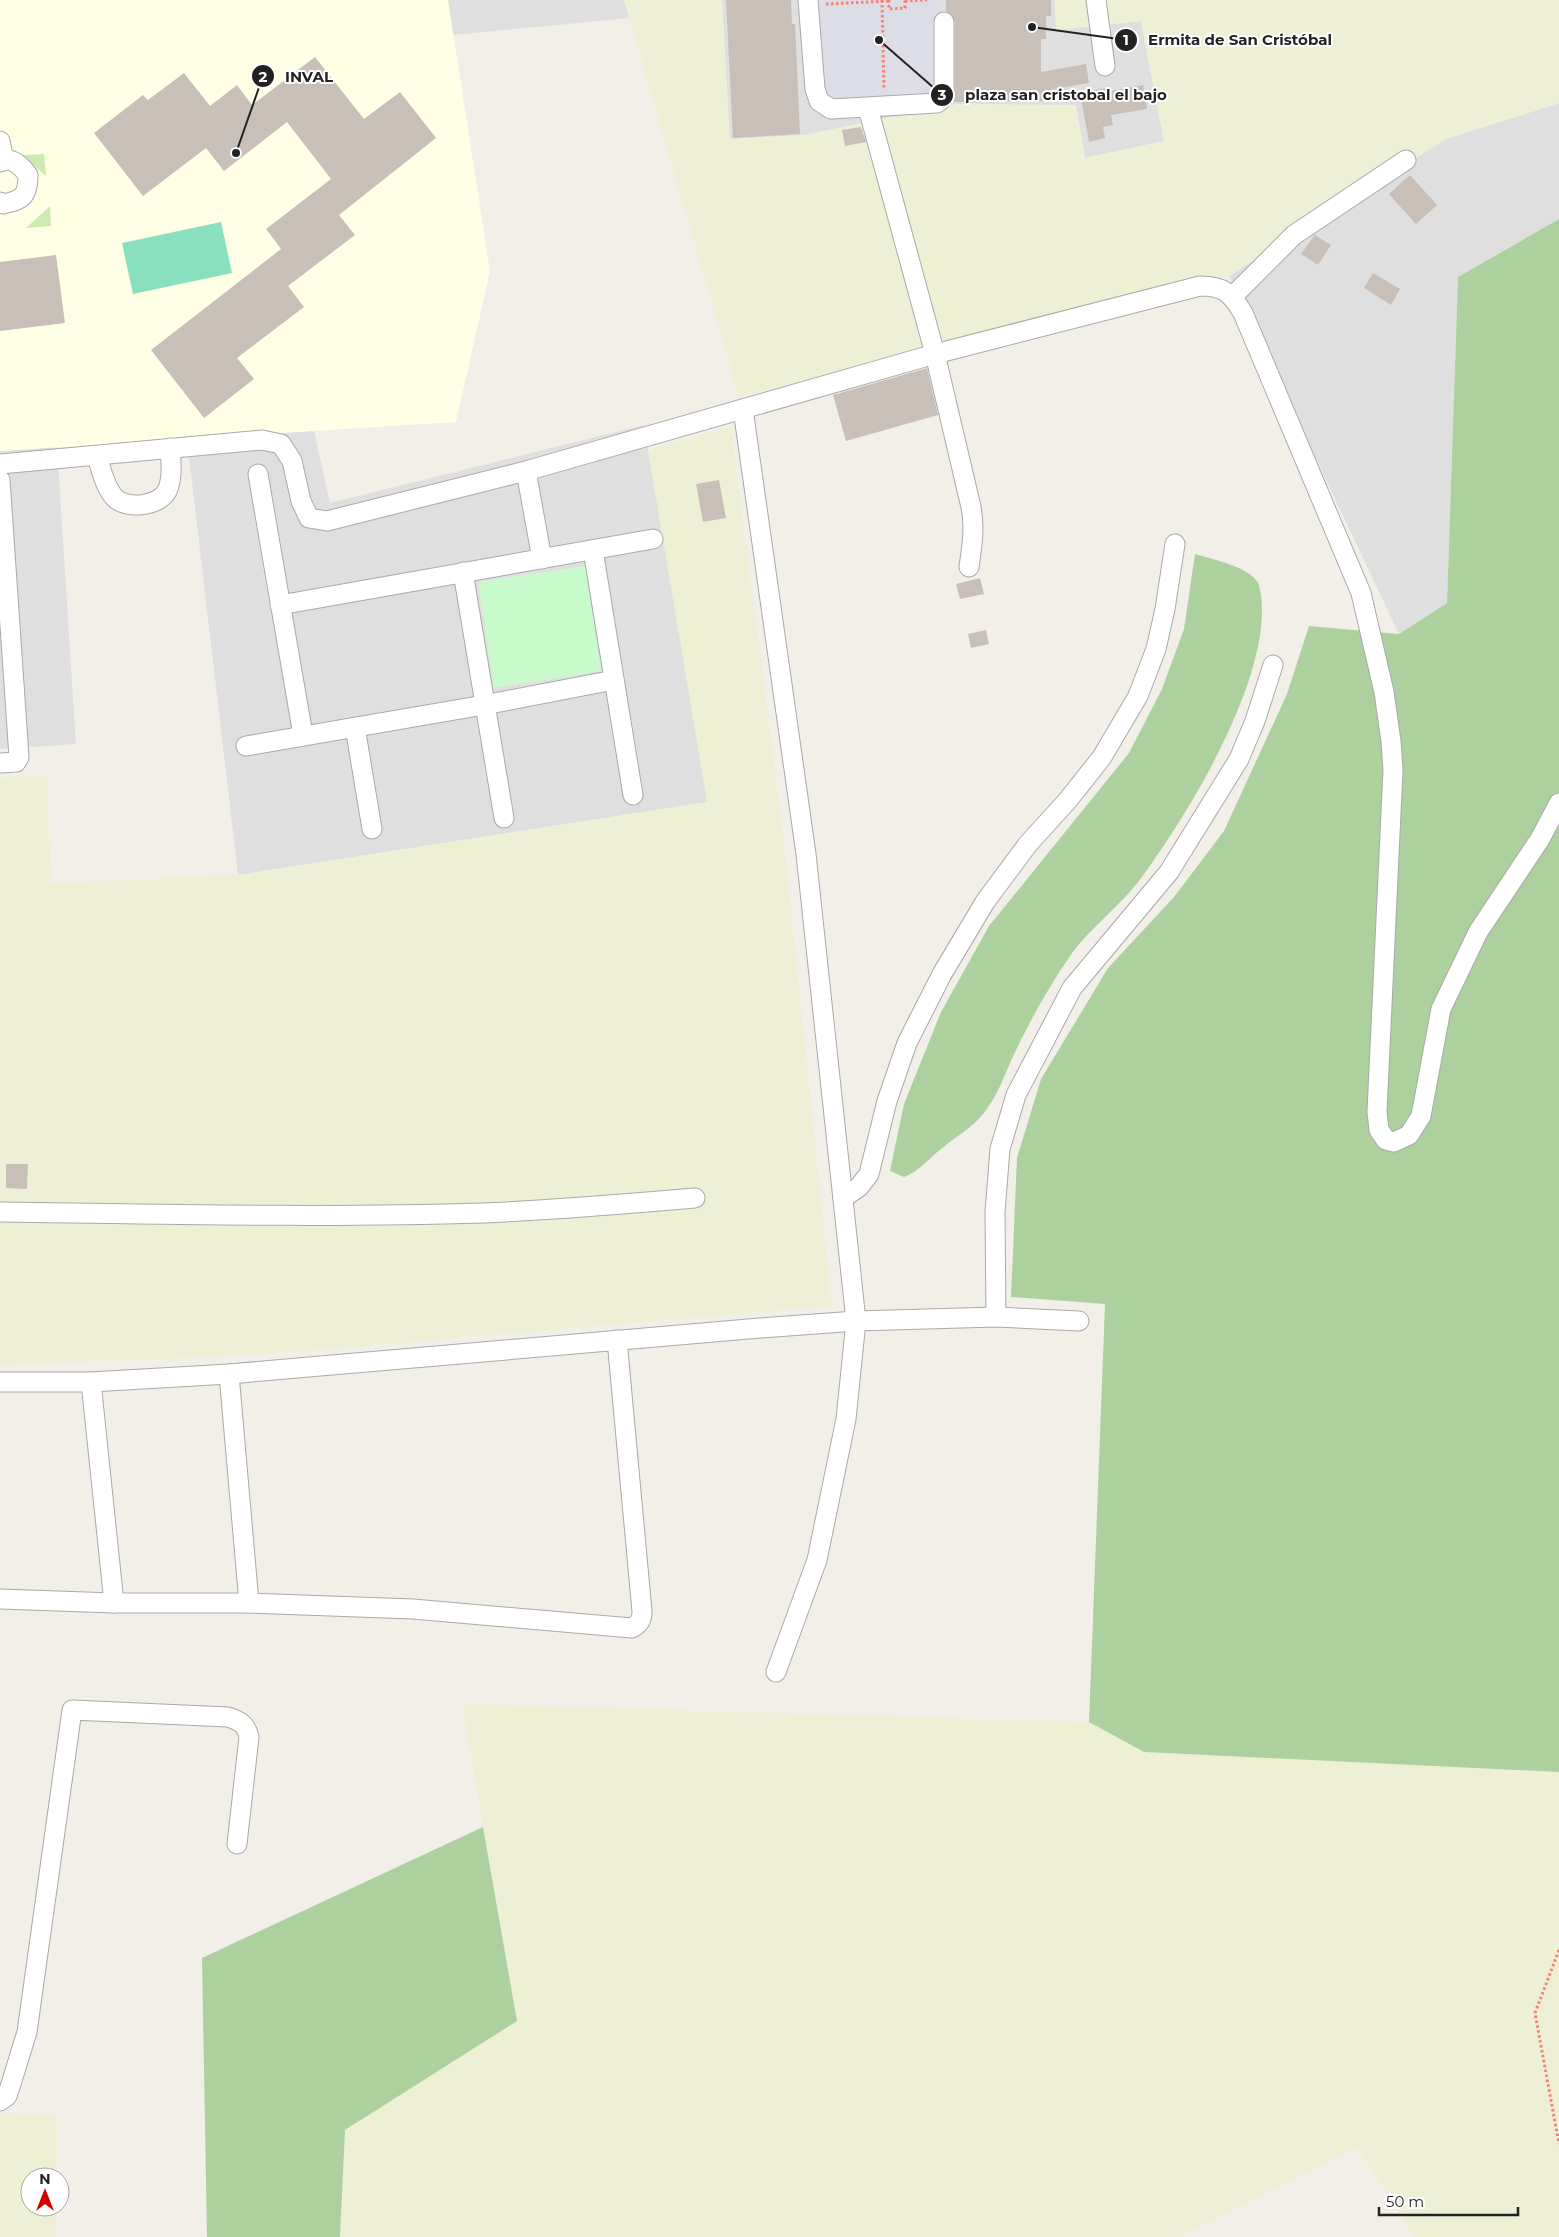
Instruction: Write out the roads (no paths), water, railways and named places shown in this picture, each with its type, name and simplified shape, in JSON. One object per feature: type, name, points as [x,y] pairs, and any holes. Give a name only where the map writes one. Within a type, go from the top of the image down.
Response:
[{"type":"street","points":[[1096,0],[1105,66]]},
{"type":"street","points":[[808,2],[815,89],[819,101],[831,109],[937,103],[942,99],[944,92],[944,22]]},
{"type":"street","points":[[876,107],[974,523],[969,567]]},
{"type":"street","points":[[0,141],[2,161],[19,163],[28,175],[28,190],[18,201],[3,204],[0,202]]},
{"type":"street","points":[[1233,296],[1294,235],[1406,160]]},
{"type":"street","points":[[0,464],[262,440],[281,444],[292,461],[301,501],[310,518],[327,521],[526,471],[935,354],[1200,286],[1212,286],[1233,296],[1243,313],[1360,593],[1384,692],[1393,770],[1377,1112],[1378,1130],[1386,1140],[1394,1142],[1409,1135],[1421,1116],[1441,1009],[1478,932],[1540,839],[1559,803]]},
{"type":"street","points":[[743,409],[806,854],[856,1321],[846,1419],[817,1560],[776,1672]]},
{"type":"street","points":[[97,456],[109,490],[114,497],[122,504],[137,506],[152,502],[166,493],[170,482],[170,448]]},
{"type":"street","points":[[526,471],[542,559]]},
{"type":"street","points":[[258,474],[304,735]]},
{"type":"street","points":[[0,480],[19,757],[16,762],[0,763]]},
{"type":"street","points":[[280,604],[652,539]]},
{"type":"street","points":[[843,1198],[860,1187],[869,1174],[887,1101],[907,1044],[942,974],[990,895],[1028,844],[1068,800],[1102,757],[1138,696],[1156,649],[1165,609],[1175,544]]},
{"type":"street","points":[[594,550],[633,795]]},
{"type":"street","points":[[463,572],[504,818]]},
{"type":"street","points":[[996,1318],[994,1221],[1000,1149],[1016,1095],[1072,988],[1169,872],[1239,759],[1255,721],[1273,666]]},
{"type":"street","points":[[246,746],[484,705],[614,680]]},
{"type":"street","points":[[355,727],[372,829]]},
{"type":"street","points":[[0,1212],[316,1216],[483,1213],[554,1210],[695,1198]]},
{"type":"street","points":[[0,1382],[92,1382],[229,1374],[856,1321],[996,1318],[1079,1322]]},
{"type":"street","points":[[0,1599],[114,1603],[249,1603],[422,1610],[632,1628],[639,1624],[642,1618],[642,1610],[618,1340]]},
{"type":"street","points":[[229,1374],[249,1603]]},
{"type":"street","points":[[92,1382],[114,1603]]},
{"type":"street","points":[[0,2101],[7,2096],[27,2032],[72,1710],[228,1717],[239,1720],[246,1728],[249,1737],[237,1844]]},
{"type":"place","name":"Ermita de San Cristóbal","points":[[1032,27]]},
{"type":"place","name":"plaza san cristobal el bajo","points":[[879,40]]},
{"type":"place","name":"INVAL","points":[[236,153]]}]
